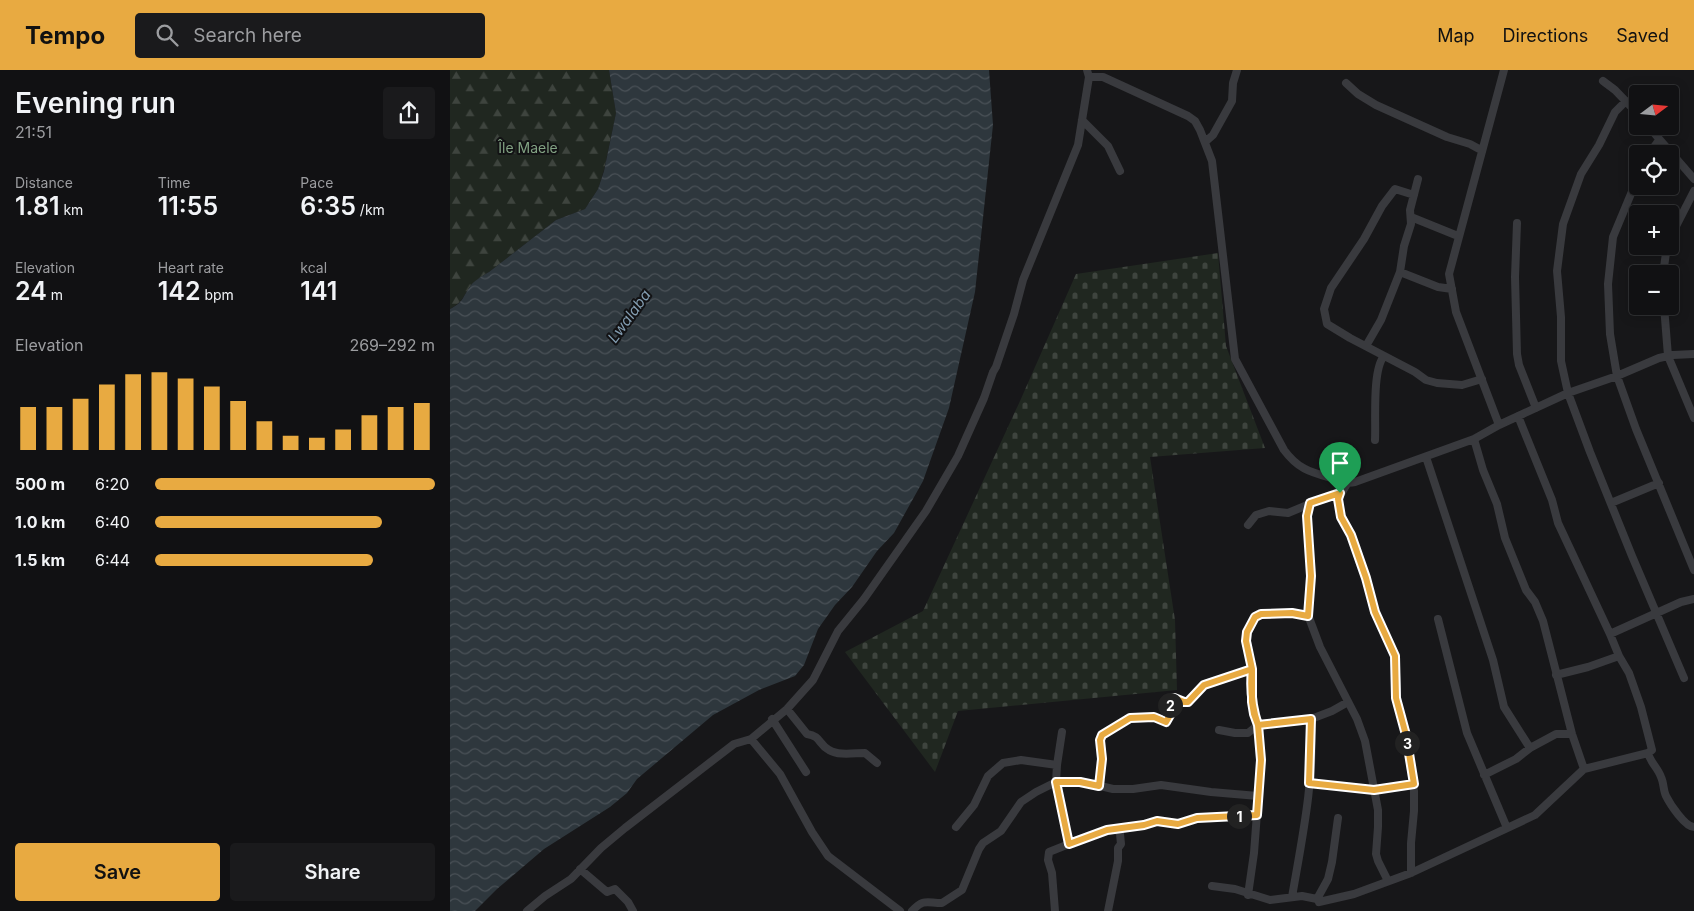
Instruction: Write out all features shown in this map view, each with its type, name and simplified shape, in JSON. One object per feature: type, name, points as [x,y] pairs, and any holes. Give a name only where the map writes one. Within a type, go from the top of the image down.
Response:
[{"type":"street","points":[[1205,142],[1213,135],[1232,101],[1233,83],[1237,70]]},
{"type":"street","points":[[1499,425],[1456,312],[1449,274],[1504,70]]},
{"type":"street","points":[[527,911],[544,896],[571,879],[601,848],[625,828],[734,744],[751,739],[787,708],[813,680],[838,631],[864,599],[926,511],[958,456],[996,367],[1023,280],[1078,145],[1088,74],[1103,77],[1179,110],[1195,122],[1205,142],[1213,170],[1235,359],[1279,443],[1291,460],[1301,468],[1347,484],[1355,482],[1474,439],[1499,425],[1568,393],[1617,376],[1660,358],[1694,354]]},
{"type":"street","points":[[1604,81],[1629,104]]},
{"type":"street","points":[[1346,83],[1358,94],[1376,105],[1447,137],[1482,150]]},
{"type":"street","points":[[1626,100],[1615,112],[1599,145],[1581,174],[1563,224],[1557,271],[1561,317],[1560,361],[1568,393],[1611,504],[1684,678]]},
{"type":"street","points":[[1082,120],[1108,146],[1120,171]]},
{"type":"street","points":[[1656,135],[1694,179]]},
{"type":"street","points":[[1656,145],[1660,140]]},
{"type":"street","points":[[1366,346],[1381,320],[1400,272],[1404,246],[1411,224],[1410,210],[1418,179]]},
{"type":"street","points":[[1414,195],[1394,189],[1382,206],[1364,239],[1331,288],[1325,304],[1327,324],[1415,372],[1426,380],[1462,385],[1482,379]]},
{"type":"street","points":[[1679,220],[1694,191]]},
{"type":"street","points":[[1630,195],[1613,237],[1608,284],[1610,326],[1617,376],[1636,429],[1694,570]]},
{"type":"street","points":[[1411,217],[1458,236]]},
{"type":"street","points":[[1517,223],[1515,277],[1517,354],[1519,365],[1536,408]]},
{"type":"street","points":[[1400,272],[1438,287],[1452,289]]},
{"type":"street","points":[[1665,315],[1668,356],[1694,418]]},
{"type":"street","points":[[1375,440],[1376,382],[1380,360],[1384,356]]},
{"type":"street","points":[[1212,886],[1235,889],[1248,895],[1270,900],[1292,897],[1318,900],[1354,894],[1411,873],[1540,812],[1584,769],[1648,753],[1652,750],[1629,673],[1619,656],[1558,523],[1552,500],[1518,416]]},
{"type":"street","points":[[1474,439],[1497,504],[1505,538],[1526,590],[1535,602],[1543,621],[1572,734],[1584,769]]},
{"type":"street","points":[[1426,457],[1493,660],[1504,707],[1530,748]]},
{"type":"street","points":[[1611,504],[1659,483]]},
{"type":"street","points":[[1347,484],[1338,499],[1341,517],[1351,535],[1366,578],[1375,612],[1395,656],[1396,698],[1406,735],[1414,784],[1411,873]]},
{"type":"street","points":[[1248,525],[1256,515],[1269,511],[1288,513],[1340,493]]},
{"type":"street","points":[[1310,503],[1307,516],[1311,576],[1308,616],[1320,647],[1357,719],[1365,741],[1374,790],[1378,828],[1376,854],[1388,881]]},
{"type":"street","points":[[1610,634],[1681,602],[1694,599]]},
{"type":"street","points":[[1248,895],[1254,853],[1261,760],[1258,725],[1253,708],[1252,669],[1246,635],[1255,617],[1261,614],[1276,612],[1308,616]]},
{"type":"street","points":[[1438,618],[1467,733],[1507,828]]},
{"type":"street","points":[[1556,675],[1588,667],[1619,656]]},
{"type":"street","points":[[1099,786],[1102,759],[1100,740],[1102,735],[1130,718],[1154,717],[1166,722],[1170,715],[1170,699],[1174,698],[1188,702],[1204,685],[1252,669]]},
{"type":"street","points":[[1219,730],[1248,733],[1258,725],[1311,719],[1348,702]]},
{"type":"street","points":[[787,708],[807,734],[815,736],[830,750],[844,754],[865,753],[877,763]]},
{"type":"street","points":[[772,719],[806,772]]},
{"type":"street","points":[[1292,897],[1309,783],[1311,719]]},
{"type":"street","points":[[1062,732],[1056,782],[1069,844]]},
{"type":"street","points":[[1484,775],[1516,759],[1530,748],[1556,734],[1572,734]]},
{"type":"street","points":[[751,739],[780,774],[812,832],[828,856],[900,911]]},
{"type":"street","points":[[1648,753],[1661,776],[1665,795],[1685,823],[1694,827]]},
{"type":"street","points":[[956,827],[974,805],[988,776],[1003,763],[1021,760],[1057,766]]},
{"type":"street","points":[[912,911],[916,906],[926,901],[942,903],[962,890],[979,849],[984,843],[1002,830],[1016,807],[1026,798],[1056,782],[1080,782],[1113,789],[1162,785],[1258,796]]},
{"type":"street","points":[[1309,783],[1374,790],[1414,784]]},
{"type":"street","points":[[1055,911],[1049,852],[1107,830],[1117,830],[1157,821],[1178,824],[1197,818],[1257,815]]},
{"type":"street","points":[[1314,911],[1328,879],[1338,818]]},
{"type":"street","points":[[1108,911],[1118,861],[1118,848],[1121,844],[1120,834],[1117,830]]},
{"type":"street","points":[[580,869],[606,892],[615,890],[628,902],[633,911]]},
{"type":"green space","name":"Île Maele","points":[[450,70],[609,70],[616,113],[598,189],[585,209],[556,220],[476,281],[463,298],[450,309]]},
{"type":"green space","points":[[1218,253],[1226,346],[1265,448],[1150,457],[1175,620],[1177,690],[958,711],[935,772],[845,652],[923,611],[1020,401],[1076,274]]},
{"type":"water","name":"Lwalaba","points":[[609,70],[989,70],[993,125],[975,292],[949,408],[923,481],[894,533],[877,551],[852,587],[835,605],[818,629],[804,665],[795,676],[759,690],[713,715],[637,779],[627,793],[610,807],[544,849],[497,889],[475,911],[450,911],[450,309],[459,303],[475,281],[556,220],[585,209],[598,189],[604,171],[616,113]]},
{"type":"route","points":[[1340,493],[1310,503],[1307,516],[1311,576],[1308,616],[1276,612],[1261,614],[1255,617],[1246,635],[1252,669],[1252,702],[1258,725],[1261,760],[1257,815],[1197,818],[1178,824],[1157,821],[1117,830],[1107,830],[1069,844],[1056,782],[1080,782],[1099,786],[1102,759],[1100,737],[1102,735],[1130,718],[1154,717],[1166,722],[1170,715],[1170,699],[1174,698],[1188,702],[1204,685],[1252,669],[1251,681],[1252,702],[1254,714],[1258,725],[1311,719],[1309,783],[1374,790],[1414,784],[1402,714],[1396,698],[1395,656],[1375,612],[1369,587],[1351,535],[1341,517],[1338,499],[1340,493]]}]
